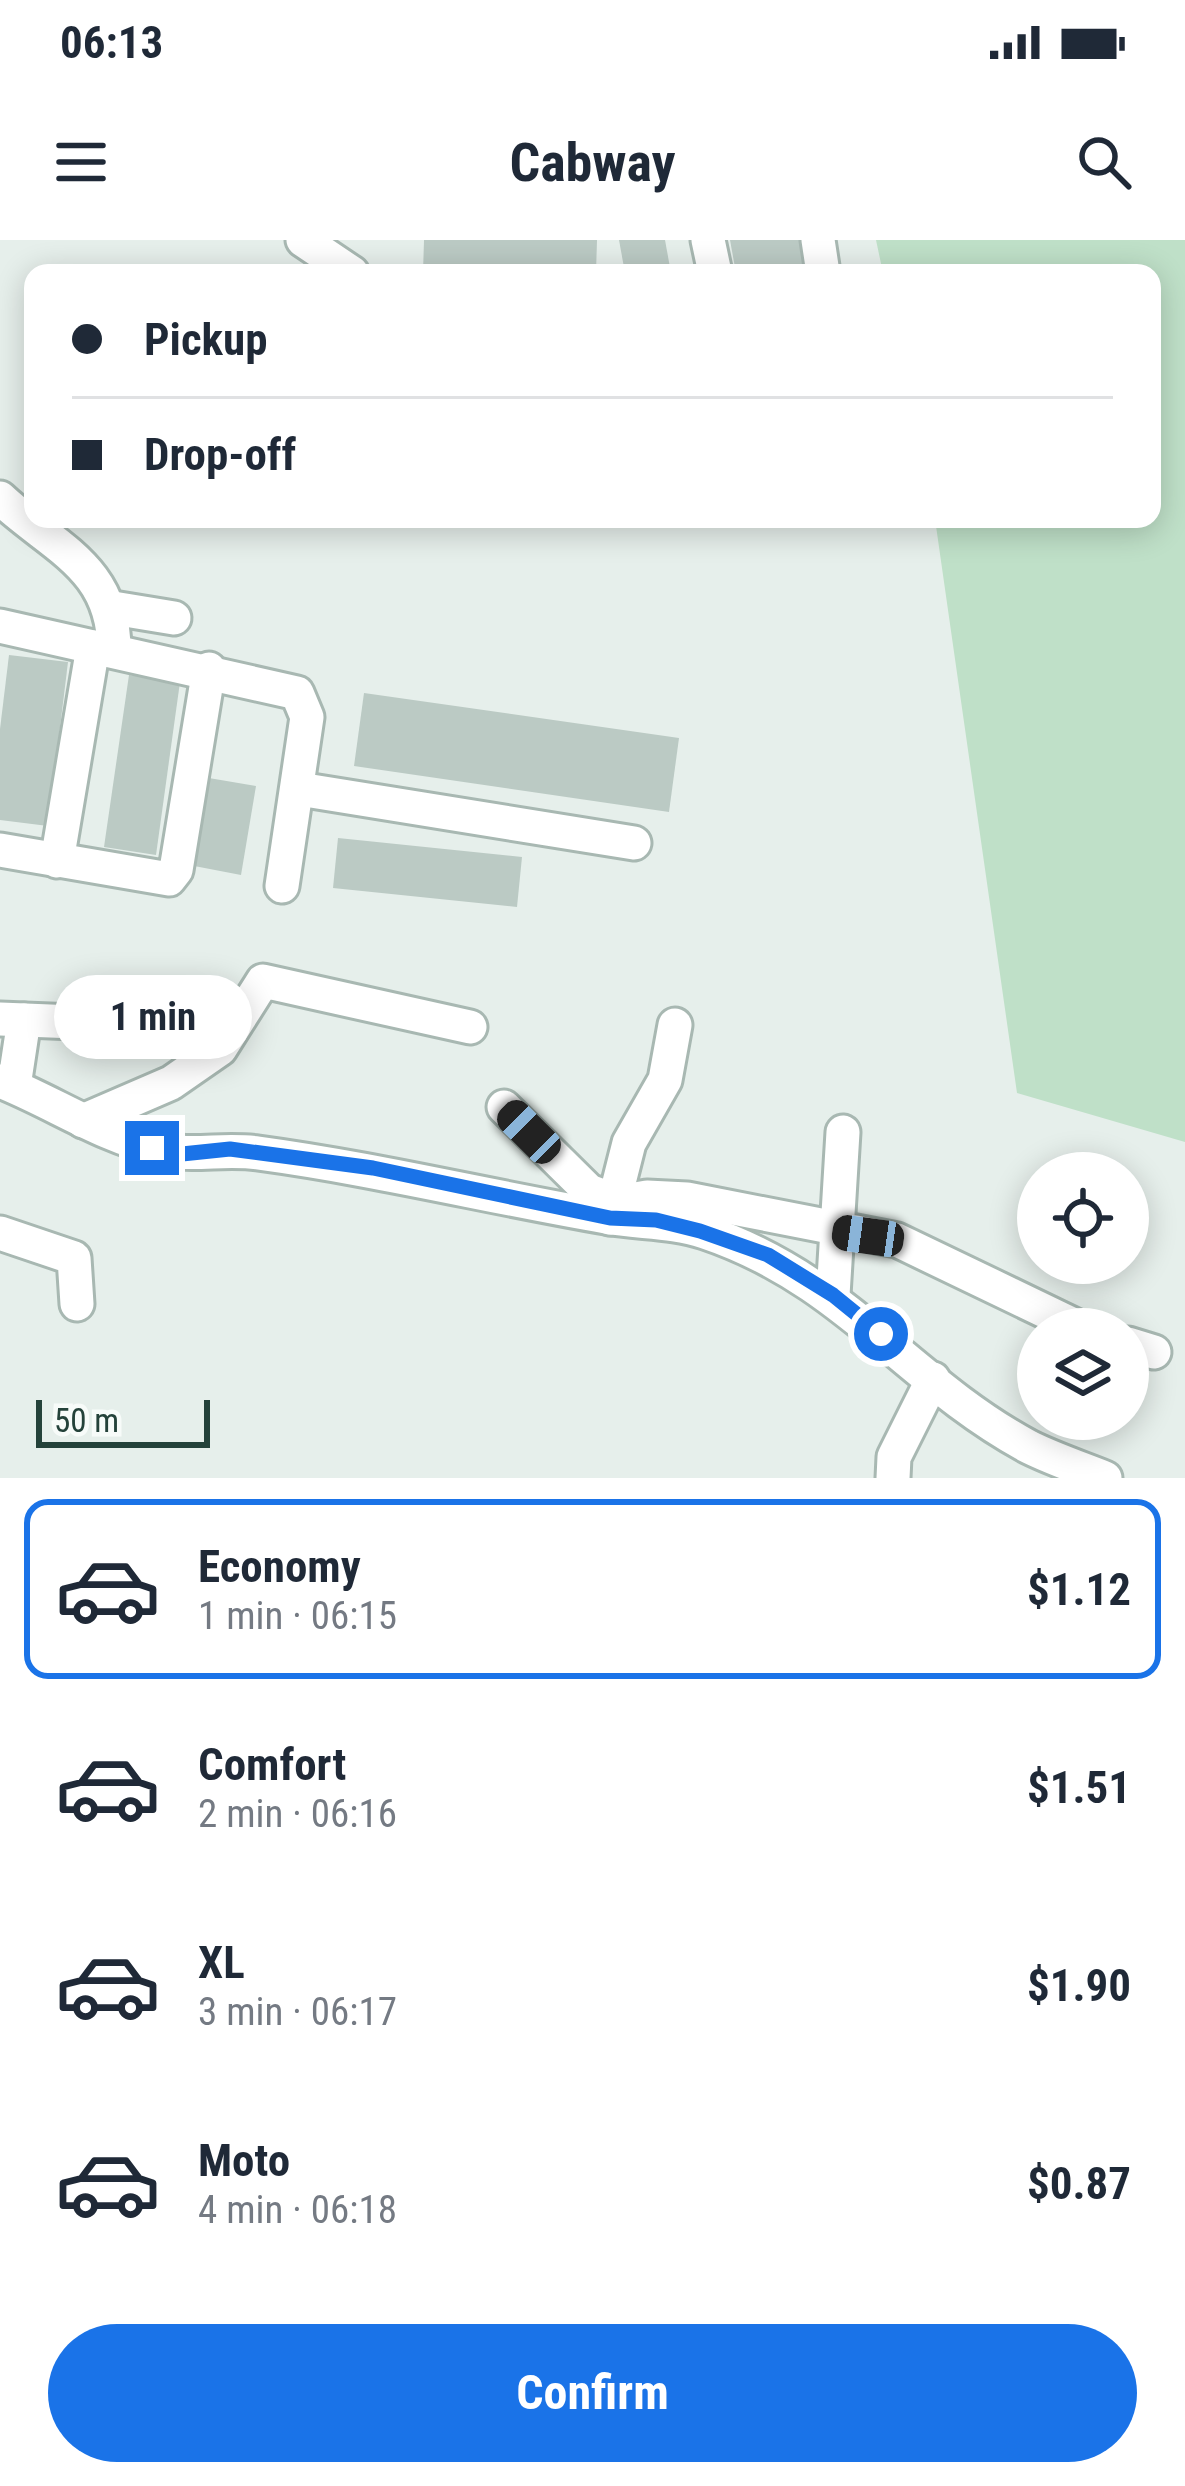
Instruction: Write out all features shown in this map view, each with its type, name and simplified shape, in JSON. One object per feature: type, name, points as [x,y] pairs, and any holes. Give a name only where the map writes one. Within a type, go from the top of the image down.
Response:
[{"type":"street","points":[[303,240],[339,264]]},
{"type":"street","points":[[0,497],[24,516]]},
{"type":"street","points":[[40,528],[68,550],[112,608],[174,618]]},
{"type":"street","points":[[57,861],[112,608]]},
{"type":"street","points":[[0,626],[209,669],[297,693],[307,717],[281,886]]},
{"type":"street","points":[[0,850],[160,881],[173,875],[209,669]]},
{"type":"street","points":[[298,789],[634,843]]},
{"type":"street","points":[[83,1120],[171,1083],[220,1049],[262,981],[470,1027]]},
{"type":"street","points":[[100,1022],[7,1012],[7,1084],[83,1120],[182,1154],[230,1149],[373,1168],[614,1210],[700,1231],[768,1255],[833,1295],[933,1378],[1028,1446],[1105,1478]]},
{"type":"street","points":[[614,1210],[629,1143],[659,1098],[675,1025]]},
{"type":"street","points":[[504,1107],[614,1210]]},
{"type":"street","points":[[833,1295],[843,1132]]},
{"type":"street","points":[[614,1210],[646,1196],[687,1199],[920,1248],[1029,1308]]},
{"type":"street","points":[[0,1233],[74,1258],[77,1304]]},
{"type":"street","points":[[892,1478],[894,1456],[933,1378]]},
{"type":"green space","points":[[876,240],[1185,240],[1185,1142],[1017,1093],[936,528],[1161,528],[1161,264],[881,264]]},
{"type":"building","points":[[424,240],[597,240],[596,264],[423,264]]},
{"type":"building","points":[[619,240],[665,240],[669,264],[623,264]]},
{"type":"building","points":[[730,240],[806,240],[810,264],[734,264]]},
{"type":"building","points":[[9,655],[68,662],[48,826],[0,820],[0,729]]},
{"type":"building","points":[[129,675],[180,682],[156,855],[104,847]]},
{"type":"building","points":[[364,693],[679,738],[669,812],[354,766]]},
{"type":"building","points":[[203,777],[256,786],[241,875],[189,865]]},
{"type":"building","points":[[338,838],[522,857],[517,907],[333,888]]},
{"type":"route","points":[[152,1148],[182,1154],[230,1149],[373,1168],[610,1218],[656,1220],[700,1231],[768,1255],[833,1295],[881,1334]]}]
